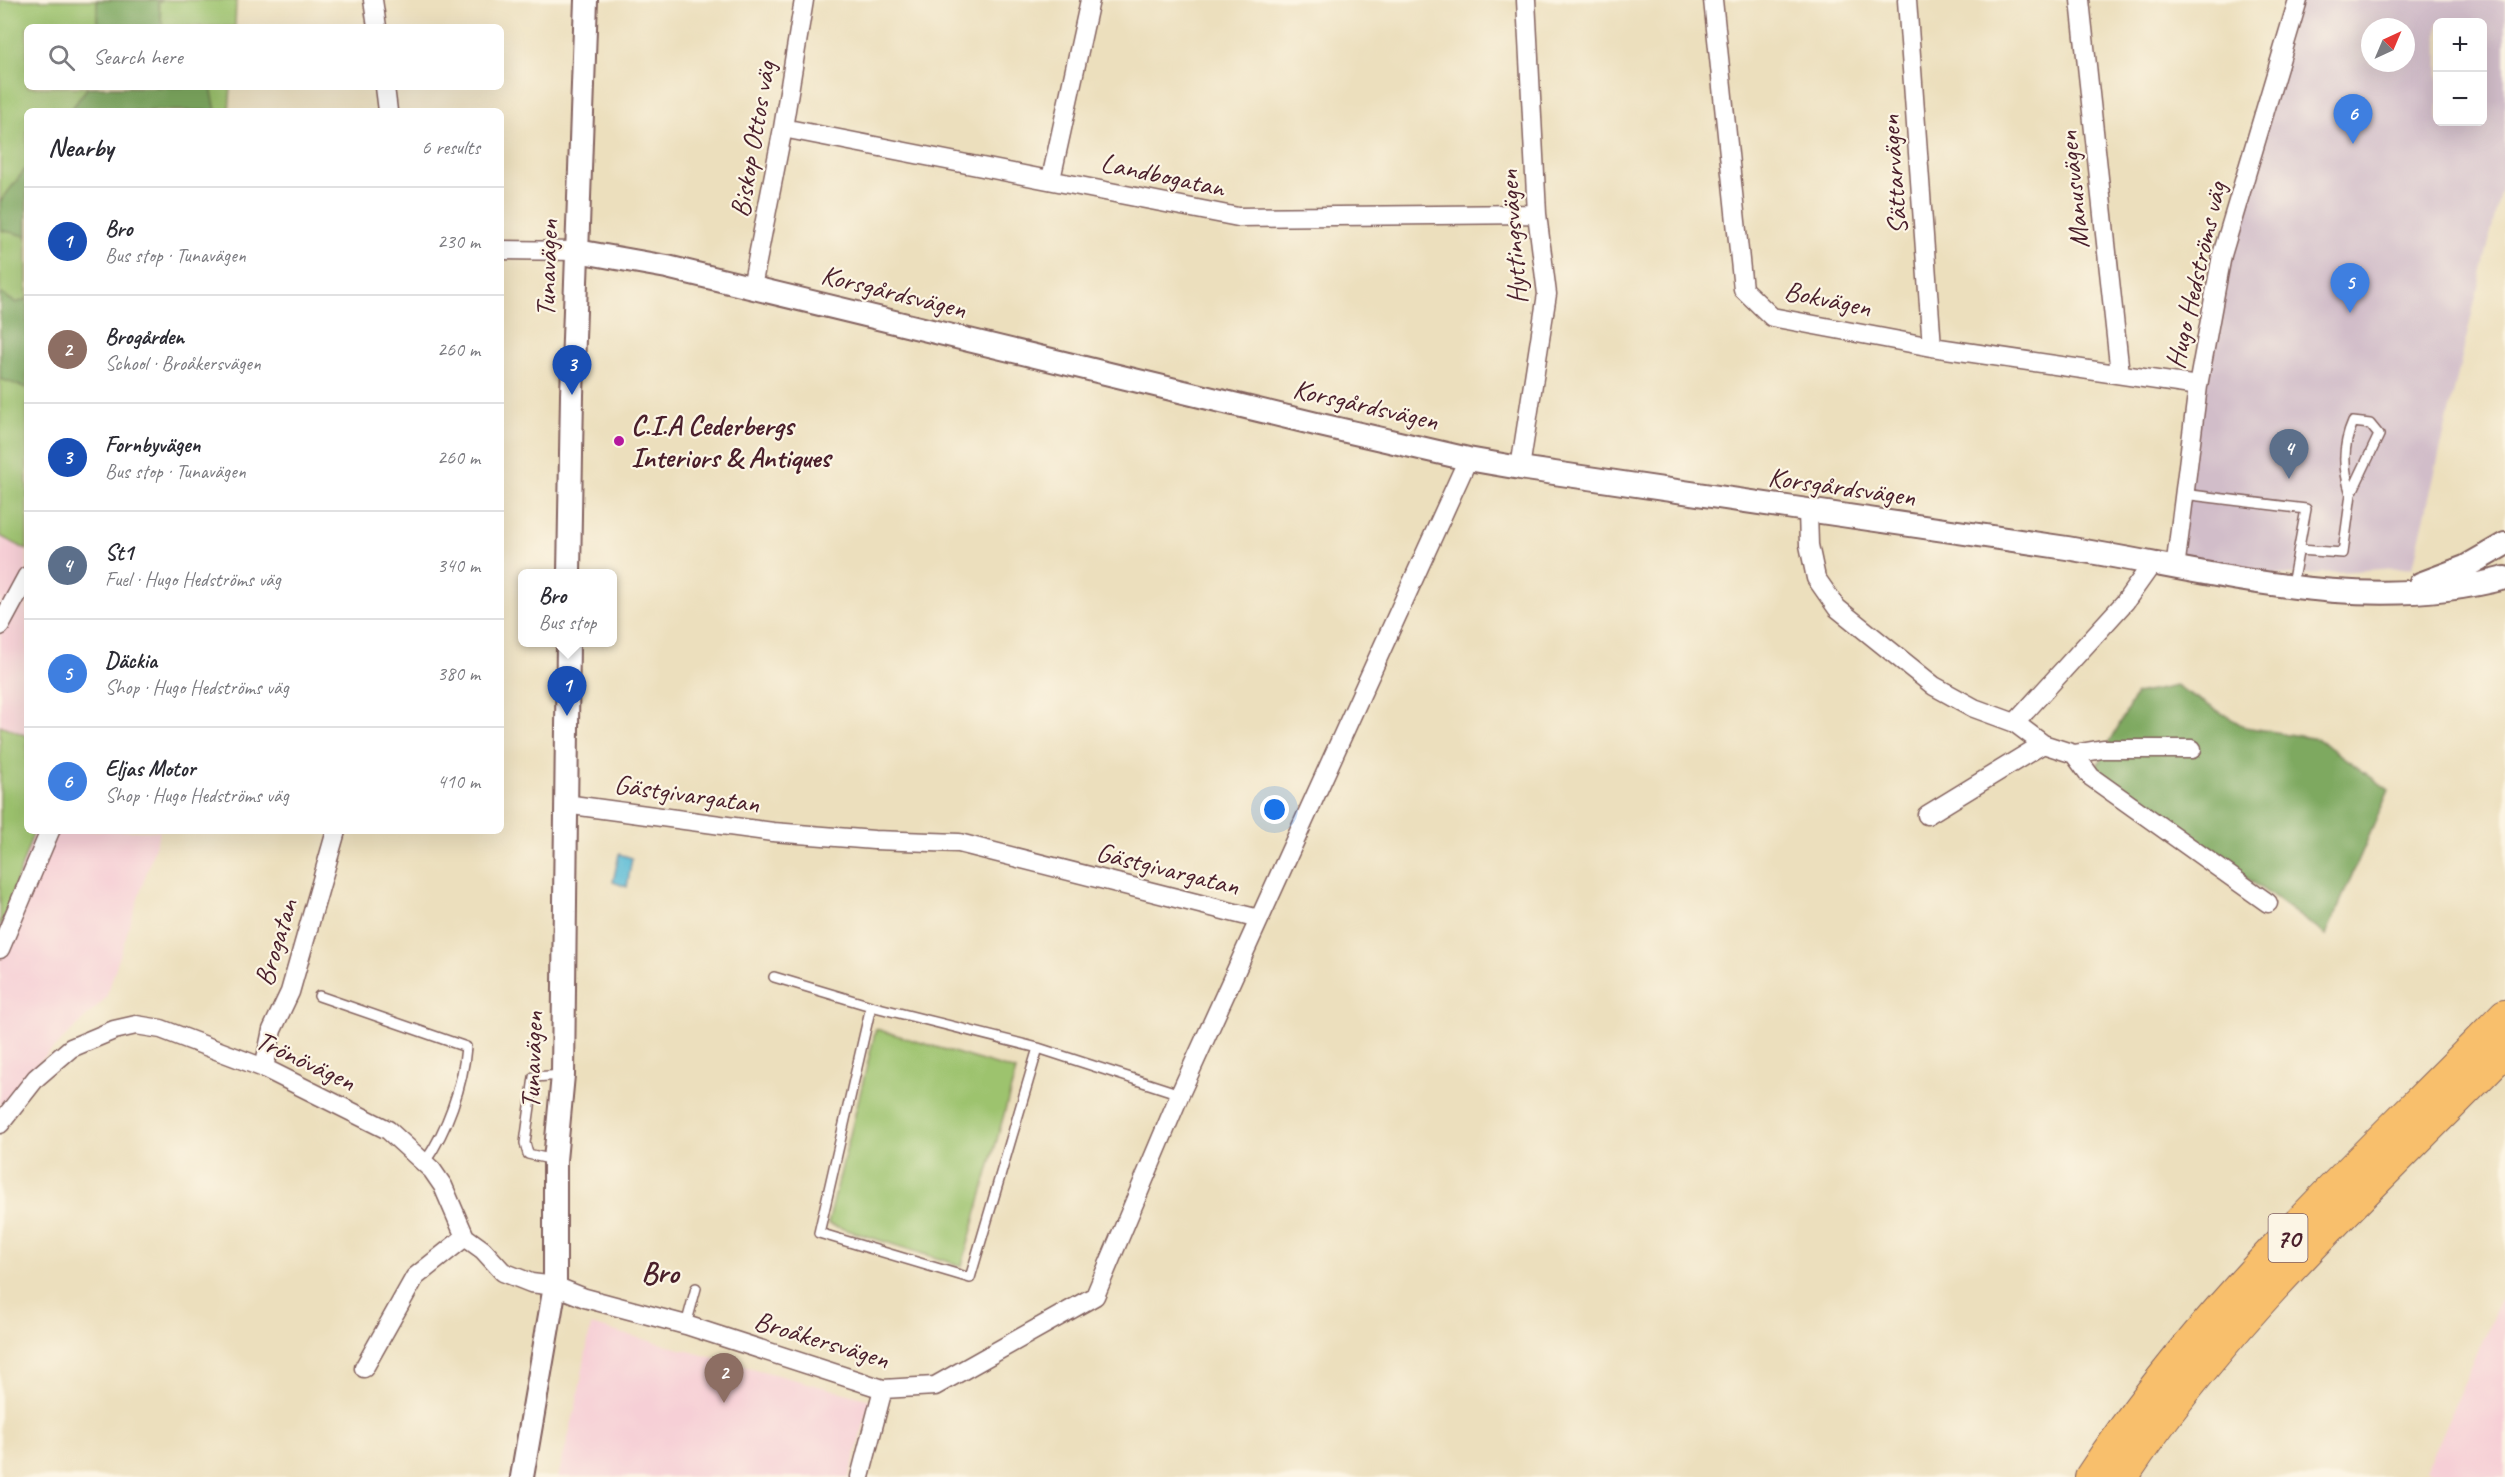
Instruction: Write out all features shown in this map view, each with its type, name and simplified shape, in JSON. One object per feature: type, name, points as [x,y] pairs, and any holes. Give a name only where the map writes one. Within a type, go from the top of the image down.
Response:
[{"type":"highway","name":"70","points":[[2091,1477],[2130,1417],[2235,1292],[2505,1015]]},
{"type":"highway","name":"70","points":[[2122,1477],[2151,1433],[2211,1356],[2261,1301],[2505,1050]]},
{"type":"street","points":[[374,0],[377,24]]},
{"type":"street","name":"Tunavägen","points":[[569,569],[585,0]]},
{"type":"street","name":"Biskop Ottos väg","points":[[752,287],[783,128],[804,0]]},
{"type":"street","points":[[1051,179],[1090,0]]},
{"type":"street","name":"Hyttingsvägen","points":[[1520,468],[1547,294],[1536,214],[1526,0]]},
{"type":"street","name":"Bokvägen","points":[[1713,0],[1743,289],[1772,317],[1932,347],[2198,386]]},
{"type":"street","name":"Sättarvägen","points":[[1907,0],[1932,347]]},
{"type":"street","name":"Manusvägen","points":[[2080,0],[2120,375]]},
{"type":"street","name":"Hugo Hedströms väg","points":[[2175,569],[2198,386],[2222,255],[2298,0]]},
{"type":"street","points":[[385,90],[388,108]]},
{"type":"street","name":"Landbogatan","points":[[783,128],[1238,217],[1536,214]]},
{"type":"street","points":[[504,250],[577,251]]},
{"type":"street","name":"Korsgårdsvägen","points":[[577,251],[667,267],[1468,459],[1520,468],[2062,548],[2175,569],[2292,586],[2388,594],[2469,588],[2505,578]]},
{"type":"street","name":"Gästgivargatan","points":[[565,804],[773,832],[874,840],[959,843],[1259,919],[1468,459]]},
{"type":"street","points":[[1808,511],[1809,545],[1816,578],[1838,608],[1934,686],[1974,708],[2015,723],[2043,744],[2074,754],[2103,749],[2192,749]]},
{"type":"street","name":"Korsgårdsvägen","points":[[2388,594],[2465,567],[2505,544]]},
{"type":"street","points":[[2015,723],[2125,602],[2152,564]]},
{"type":"street","points":[[0,626],[24,582]]},
{"type":"street","name":"Tunavägen","points":[[522,1477],[555,1286],[555,1160],[563,1075],[568,647]]},
{"type":"street","points":[[1926,815],[2043,744]]},
{"type":"street","points":[[2074,754],[2091,777],[2268,903]]},
{"type":"street","points":[[0,949],[49,834]]},
{"type":"street","name":"Brogatan","points":[[264,1068],[272,1030],[290,992],[335,834]]},
{"type":"street","points":[[1180,1094],[1259,919]]},
{"type":"street","name":"Trönövägen","points":[[0,1124],[36,1078],[71,1048],[114,1030],[136,1025],[161,1029],[264,1068],[388,1130],[425,1162],[443,1186],[465,1237],[483,1250],[503,1272],[531,1283],[555,1286]]},
{"type":"street","name":"Broåkersvägen","points":[[555,1286],[585,1298],[686,1325],[883,1389],[935,1386],[1095,1296],[1180,1094]]},
{"type":"street","points":[[364,1368],[415,1277],[465,1237]]},
{"type":"street","points":[[860,1477],[883,1389]]},
{"type":"lane","points":[[2299,550],[2343,554],[2351,494],[2379,435],[2370,424],[2353,422],[2348,433],[2343,468],[2351,494]]},
{"type":"lane","points":[[2183,495],[2306,509],[2292,586]]},
{"type":"lane","points":[[774,977],[871,1006],[1038,1048],[1180,1094]]},
{"type":"lane","points":[[320,996],[466,1047],[453,1102],[440,1140],[425,1162]]},
{"type":"lane","points":[[871,1006],[819,1233],[970,1278],[1038,1048]]},
{"type":"lane","points":[[555,1160],[528,1154],[525,1143],[534,1077],[563,1075]]},
{"type":"lane","points":[[686,1325],[696,1288]]},
{"type":"shaded area","points":[[2298,0],[2505,0],[2505,172],[2413,567],[2291,575],[2175,569],[2222,255]]},
{"type":"shaded area","points":[[0,532],[24,545],[24,834],[159,834],[106,998],[25,1076],[0,1107]]},
{"type":"shaded area","points":[[2505,1289],[2505,1477],[2432,1477],[2433,1473],[2426,1470]]},
{"type":"shaded area","points":[[591,1325],[871,1400],[849,1477],[558,1477],[576,1406]]},
{"type":"green space","points":[[0,0],[236,0],[235,24],[24,24],[24,90],[231,90],[229,108],[24,108],[24,548],[0,536]]},
{"type":"green space","points":[[97,0],[163,0],[158,2],[162,24],[97,24]]},
{"type":"green space","points":[[86,90],[212,90],[215,108],[72,108]]},
{"type":"green space","points":[[24,171],[24,235],[0,230],[0,202]]},
{"type":"green space","points":[[0,293],[16,303],[24,300],[24,387],[0,379]]},
{"type":"green space","points":[[2176,686],[2245,727],[2318,739],[2389,790],[2326,935],[2095,769],[2136,694]]},
{"type":"green space","points":[[0,725],[24,735],[24,834],[33,834],[0,929]]},
{"type":"green space","points":[[876,1029],[1016,1071],[962,1266],[828,1224]]},
{"type":"water","points":[[619,854],[632,858],[627,887],[613,882]]},
{"type":"place","name":"Eljas Motor","points":[[2353,144]]},
{"type":"place","name":"Däckia","points":[[2350,313]]},
{"type":"place","name":"Fornbyvägen","points":[[572,395]]},
{"type":"place","name":"C.I.A Cederbergs Interiors & Antiques","points":[[619,441]]},
{"type":"place","name":"St1","points":[[2289,479]]},
{"type":"place","name":"Bro","points":[[567,716]]},
{"type":"place","name":"Brogården","points":[[724,1403]]},
{"type":"district","name":"Bro","points":[[660,1273]]}]
